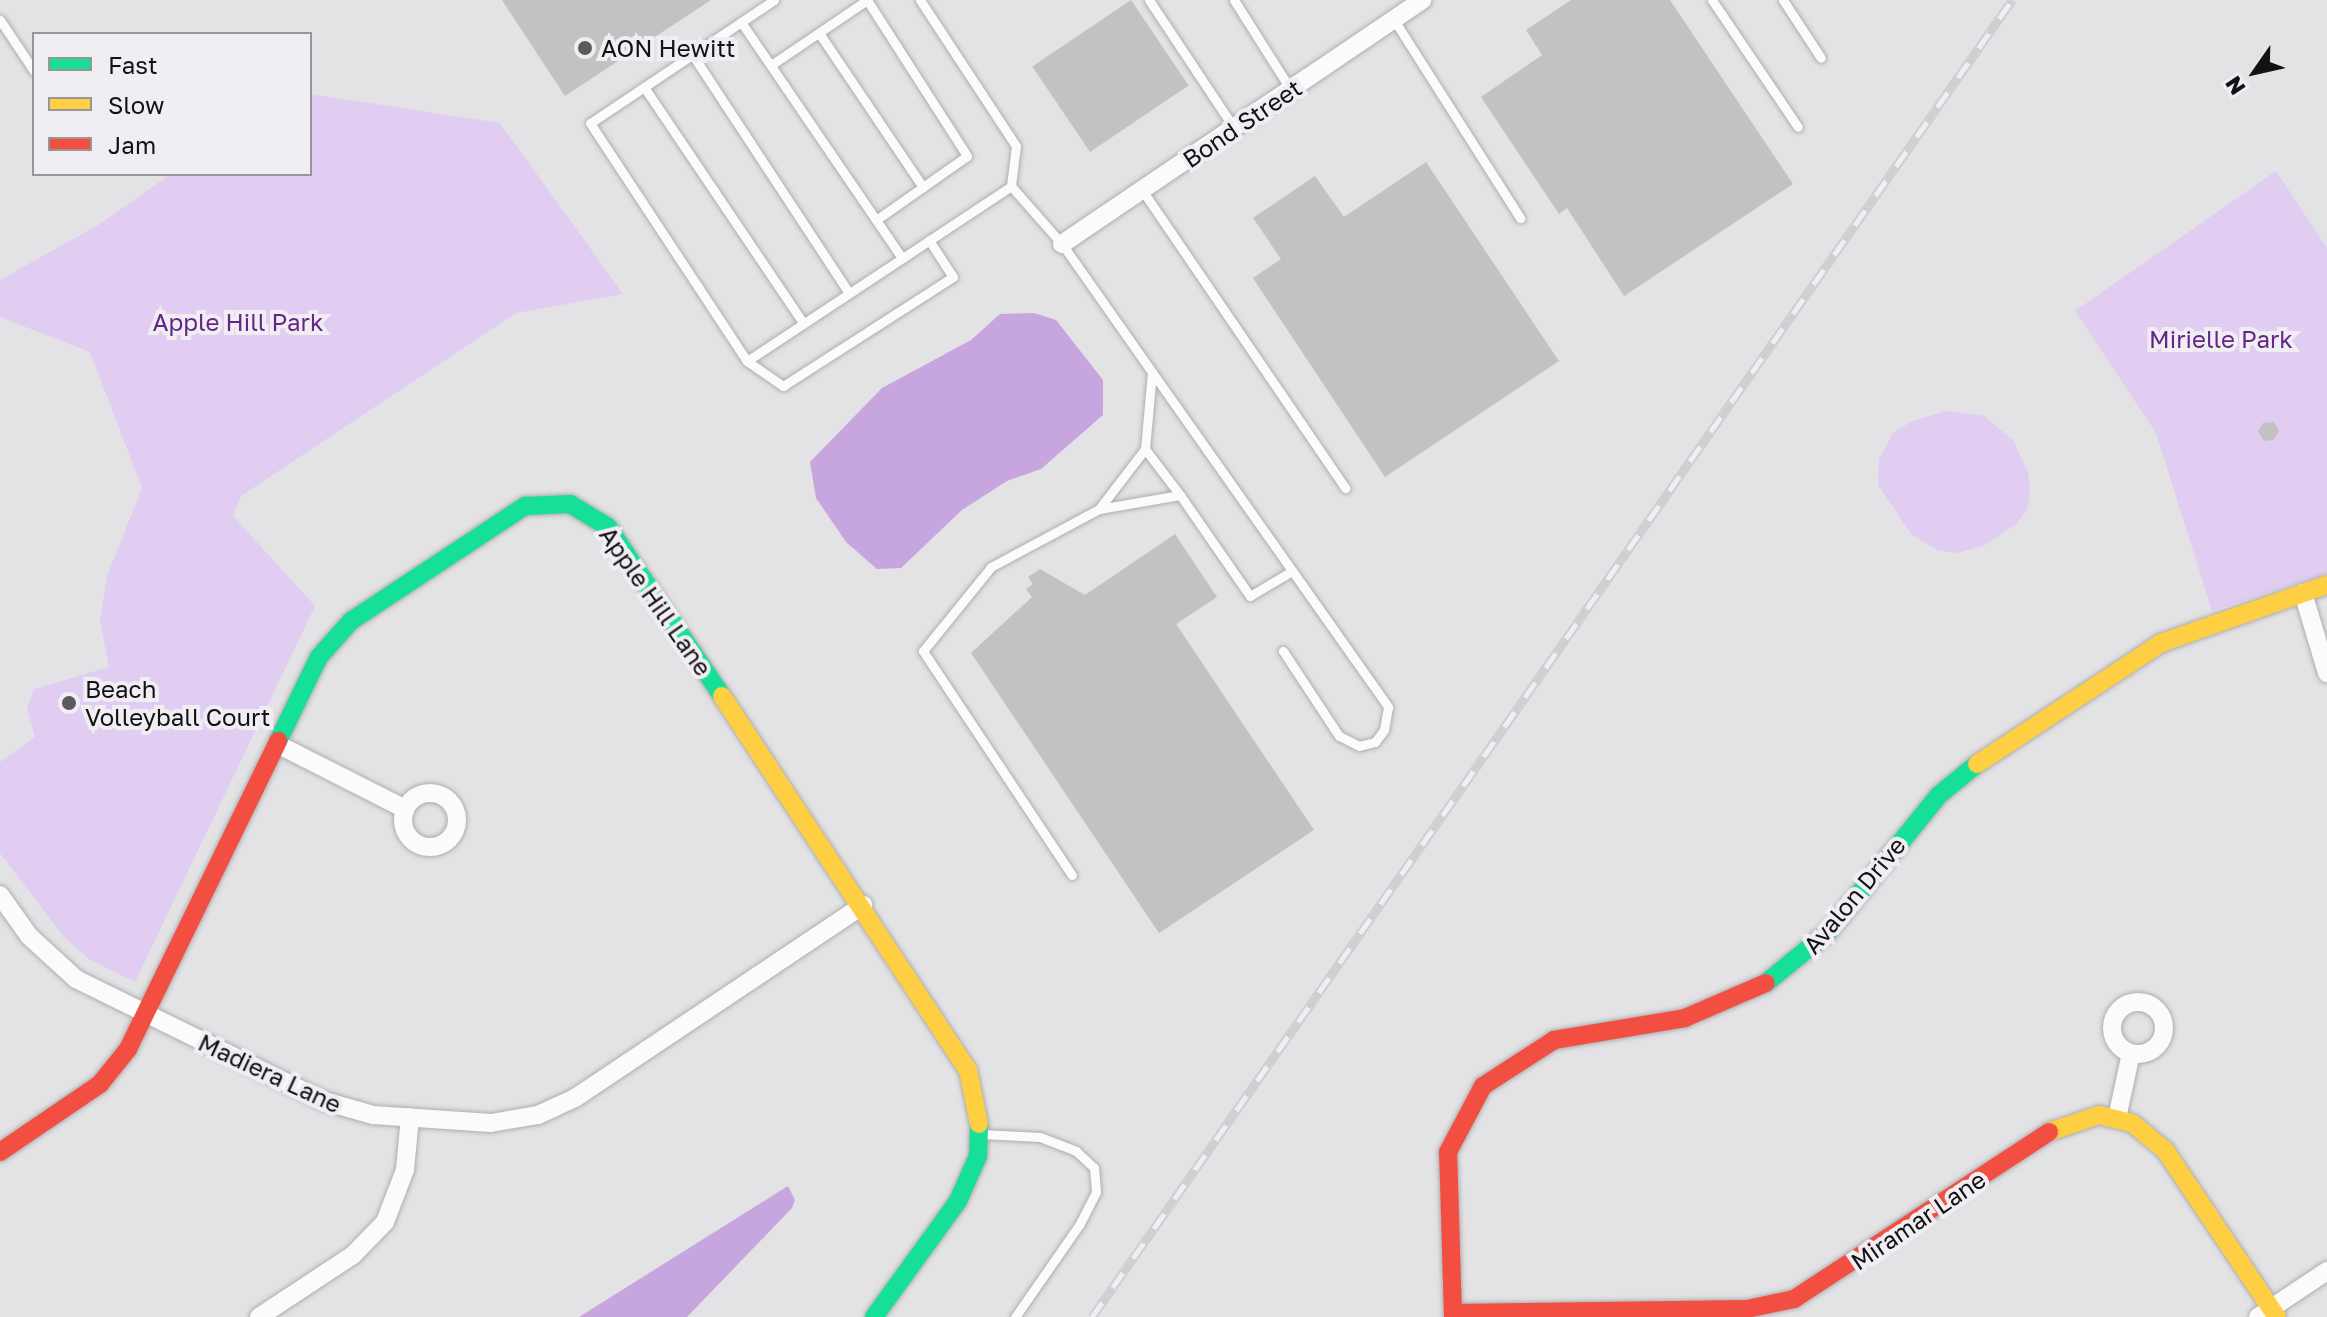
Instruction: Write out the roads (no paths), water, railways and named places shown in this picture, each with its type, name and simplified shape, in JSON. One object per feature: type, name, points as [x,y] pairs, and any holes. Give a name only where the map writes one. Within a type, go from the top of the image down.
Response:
[{"type":"street","name":"Bond Street","points":[[1062,244],[1422,0]]},
{"type":"street","name":"Apple Hill Lane","points":[[0,1152],[100,1084],[128,1049],[319,657],[351,621],[525,506],[570,504],[608,527],[620,542],[863,905],[968,1070],[982,1134]]},
{"type":"street","name":"Avalon Drive","points":[[1453,1315],[1445,1184],[1448,1152],[1459,1123],[1483,1086],[1501,1071],[1554,1040],[1685,1018],[1765,983],[1828,932],[1939,795],[1971,768],[2161,643],[2327,585]]},
{"type":"street","points":[[2303,593],[2327,673]]},
{"type":"street","points":[[277,744],[405,809]]},
{"type":"street","name":"Madiera Lane","points":[[0,895],[56,963],[145,1014],[324,1101],[373,1115],[491,1123],[538,1115],[575,1098],[863,905]]},
{"type":"street","points":[[2131,1053],[2117,1118],[2144,1130],[2165,1150],[2269,1314],[2327,1271]]},
{"type":"street","name":"Miramar Lane","points":[[1453,1315],[1747,1309],[1794,1299],[2070,1121],[2099,1115],[2117,1118]]},
{"type":"street","points":[[259,1317],[353,1255],[385,1222],[405,1170],[410,1117]]},
{"type":"street","points":[[874,1317],[958,1201],[982,1134]]},
{"type":"lane","points":[[774,0],[590,123],[747,361],[783,386],[953,277],[929,240]]},
{"type":"lane","points":[[771,65],[867,0],[967,156],[876,220]]},
{"type":"lane","points":[[920,0],[1016,146],[1011,186],[1062,244],[1388,707],[1384,730],[1375,742],[1359,746],[1339,736],[1283,651]]},
{"type":"lane","points":[[1149,0],[1234,128]]},
{"type":"lane","points":[[1234,0],[1291,90]]},
{"type":"lane","points":[[1712,0],[1798,127]]},
{"type":"lane","points":[[1783,0],[1821,58]]},
{"type":"lane","points":[[0,20],[32,68]]},
{"type":"lane","points":[[1394,20],[1520,218]]},
{"type":"lane","points":[[741,22],[902,258]]},
{"type":"lane","points":[[819,33],[923,187]]},
{"type":"lane","points":[[692,54],[849,293]]},
{"type":"lane","points":[[644,87],[803,323]]},
{"type":"lane","points":[[747,361],[1011,186]]},
{"type":"lane","points":[[1142,190],[1345,488]]},
{"type":"lane","points":[[1099,509],[1145,449],[1152,372]]},
{"type":"lane","points":[[1145,449],[1250,596],[1292,571]]},
{"type":"lane","points":[[1072,875],[923,651],[991,567],[1099,509],[1180,495]]},
{"type":"lane","points":[[982,1134],[1040,1137],[1076,1151],[1094,1168],[1096,1192],[1079,1225],[1015,1317]]},
{"type":"railway","points":[[1092,1317],[2012,0]]},
{"type":"place","name":"AON Hewitt","points":[[585,48]]},
{"type":"place","name":"Beach Volleyball Court","points":[[69,703]]},
{"type":"park label","name":"Apple Hill Park","points":[[238,322]]},
{"type":"park label","name":"Mirielle Park","points":[[2221,339]]}]
